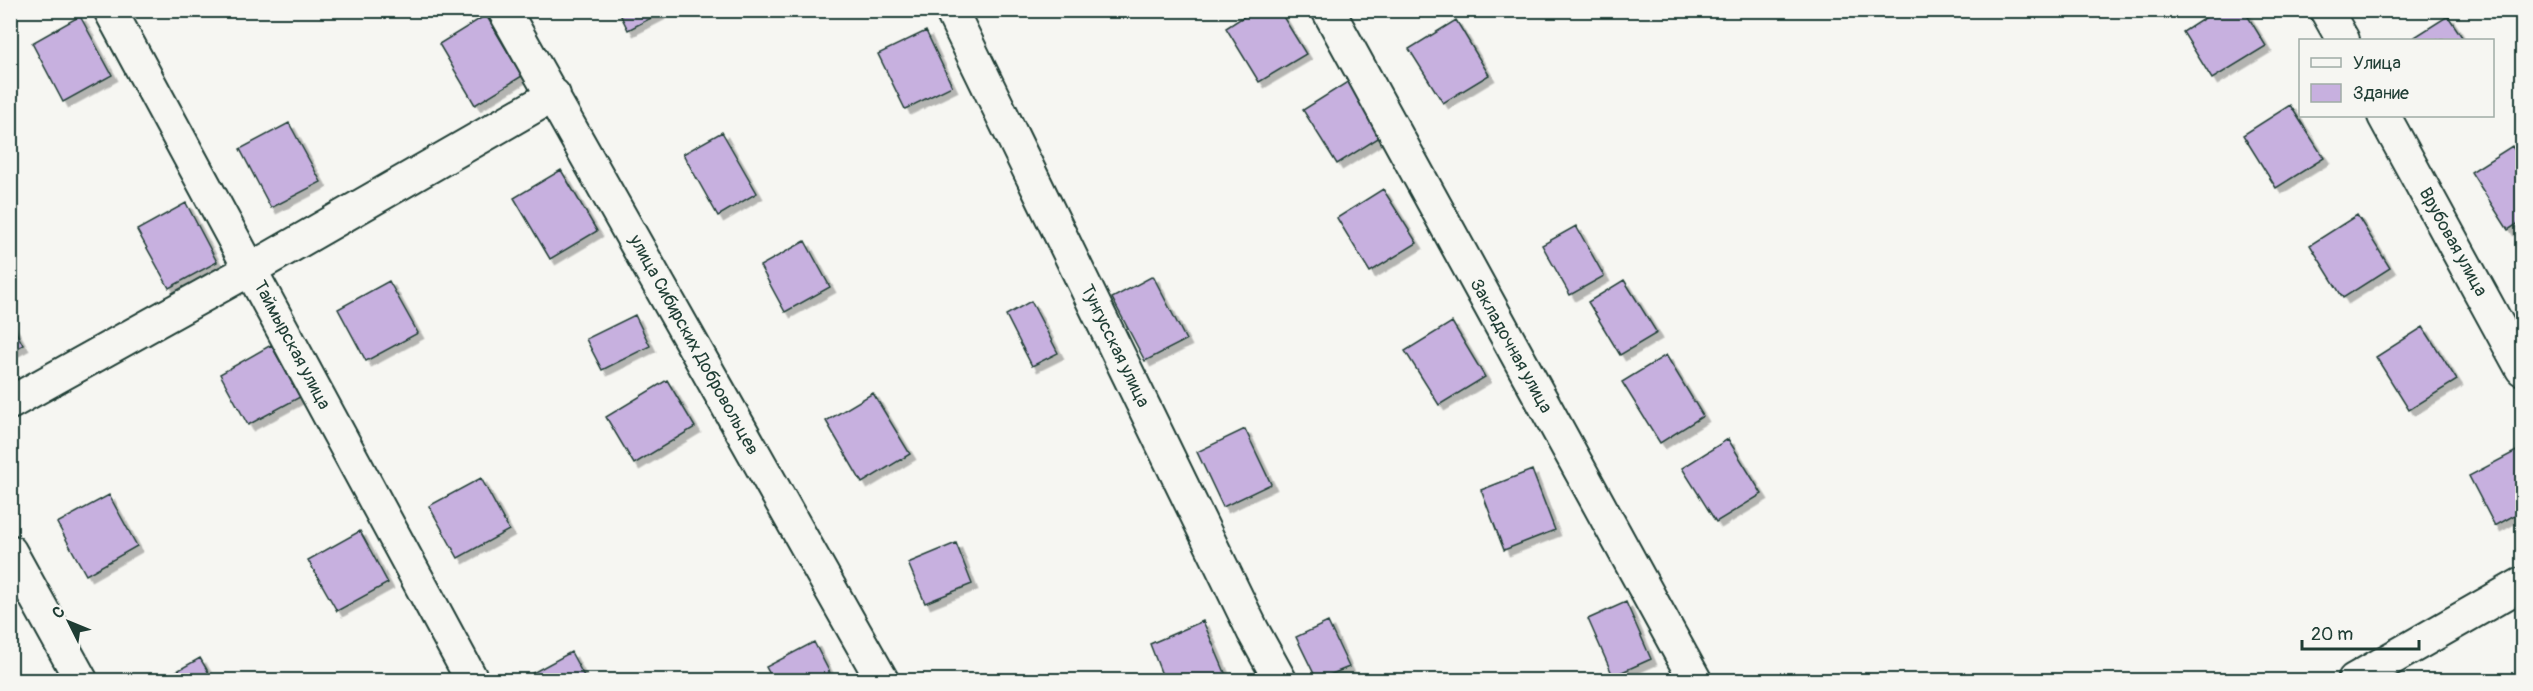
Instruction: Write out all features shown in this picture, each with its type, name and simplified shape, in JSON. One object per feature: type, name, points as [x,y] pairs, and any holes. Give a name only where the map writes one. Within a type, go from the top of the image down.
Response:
[{"type":"street","name":"Таймырская улица","points":[[110,10],[472,681]]},
{"type":"street","name":"улица Сибирских Добровольцев","points":[[504,10],[554,95],[882,681]]},
{"type":"street","name":"Тунгусская улица","points":[[951,10],[1248,620],[1280,681]]},
{"type":"street","name":"Закладочная улица","points":[[1328,10],[1695,681]]},
{"type":"street","points":[[2326,10],[2342,39]]},
{"type":"street","points":[[10,403],[251,269],[554,95]]},
{"type":"street","name":"Врубовая улица","points":[[2385,117],[2523,369]]},
{"type":"street","points":[[10,551],[81,681]]},
{"type":"street","points":[[2354,681],[2523,584]]},
{"type":"building","points":[[618,10],[657,10],[659,14],[628,30]]},
{"type":"building","points":[[1254,10],[1279,10],[1306,54],[1259,82],[1226,28]]},
{"type":"building","points":[[2217,10],[2244,10],[2266,46],[2212,79],[2183,32]]},
{"type":"building","points":[[486,15],[522,76],[475,105],[439,44]]},
{"type":"building","points":[[80,16],[112,75],[63,102],[32,43]]},
{"type":"building","points":[[2448,16],[2463,39],[2412,39]]},
{"type":"building","points":[[1456,20],[1489,75],[1443,103],[1409,49]]},
{"type":"building","points":[[926,31],[952,86],[905,109],[878,54]]},
{"type":"building","points":[[1349,81],[1383,135],[1337,164],[1303,110]]},
{"type":"building","points":[[2290,105],[2324,158],[2276,188],[2243,135]]},
{"type":"building","points":[[289,123],[321,182],[271,208],[240,149]]},
{"type":"building","points":[[722,132],[757,193],[718,216],[683,154]]},
{"type":"building","points":[[2512,146],[2522,162],[2522,221],[2508,230],[2471,172]]},
{"type":"building","points":[[561,170],[597,231],[550,259],[514,198]]},
{"type":"building","points":[[1383,189],[1417,243],[1370,272],[1337,218]]},
{"type":"building","points":[[186,203],[217,262],[169,288],[137,230]]},
{"type":"building","points":[[2357,215],[2390,268],[2343,298],[2310,245]]},
{"type":"building","points":[[1576,226],[1604,276],[1570,295],[1542,245]]},
{"type":"building","points":[[805,241],[830,287],[785,312],[760,266]]},
{"type":"building","points":[[1153,276],[1186,340],[1145,361],[1112,298]]},
{"type":"building","points":[[1624,280],[1657,333],[1620,355],[1588,302]]},
{"type":"building","points":[[389,281],[418,333],[366,361],[338,309]]},
{"type":"building","points":[[1031,301],[1058,353],[1032,366],[1006,315]]},
{"type":"building","points":[[635,315],[650,346],[602,370],[586,339]]},
{"type":"building","points":[[10,321],[23,345],[10,352]]},
{"type":"building","points":[[1452,322],[1485,377],[1439,405],[1405,351]]},
{"type":"building","points":[[2423,327],[2457,380],[2409,410],[2376,357]]},
{"type":"building","points":[[271,345],[300,397],[248,425],[220,374]]},
{"type":"building","points":[[1666,355],[1703,416],[1660,443],[1622,382]]},
{"type":"building","points":[[667,380],[695,427],[634,464],[606,417]]},
{"type":"building","points":[[873,393],[910,454],[862,483],[826,421]]},
{"type":"building","points":[[1245,429],[1271,484],[1223,507],[1197,452]]},
{"type":"building","points":[[1728,439],[1762,494],[1716,522],[1682,468]]},
{"type":"building","points":[[2522,448],[2522,511],[2495,526],[2469,476]]},
{"type":"building","points":[[1532,470],[1555,530],[1504,550],[1481,490]]},
{"type":"building","points":[[481,478],[509,530],[458,558],[429,506]]},
{"type":"building","points":[[109,495],[137,546],[86,575],[57,523]]},
{"type":"building","points":[[360,531],[388,583],[337,611],[308,560]]},
{"type":"building","points":[[956,543],[972,584],[925,603],[908,563]]},
{"type":"building","points":[[1626,602],[1651,659],[1613,676],[1588,619]]},
{"type":"building","points":[[1203,621],[1226,675],[1214,680],[1164,680],[1150,644]]},
{"type":"building","points":[[1328,622],[1349,667],[1317,680],[1296,637]]},
{"type":"building","points":[[814,642],[830,673],[816,680],[773,680],[766,667]]},
{"type":"building","points":[[571,652],[586,680],[520,680]]},
{"type":"building","points":[[200,658],[213,680],[161,680]]}]
